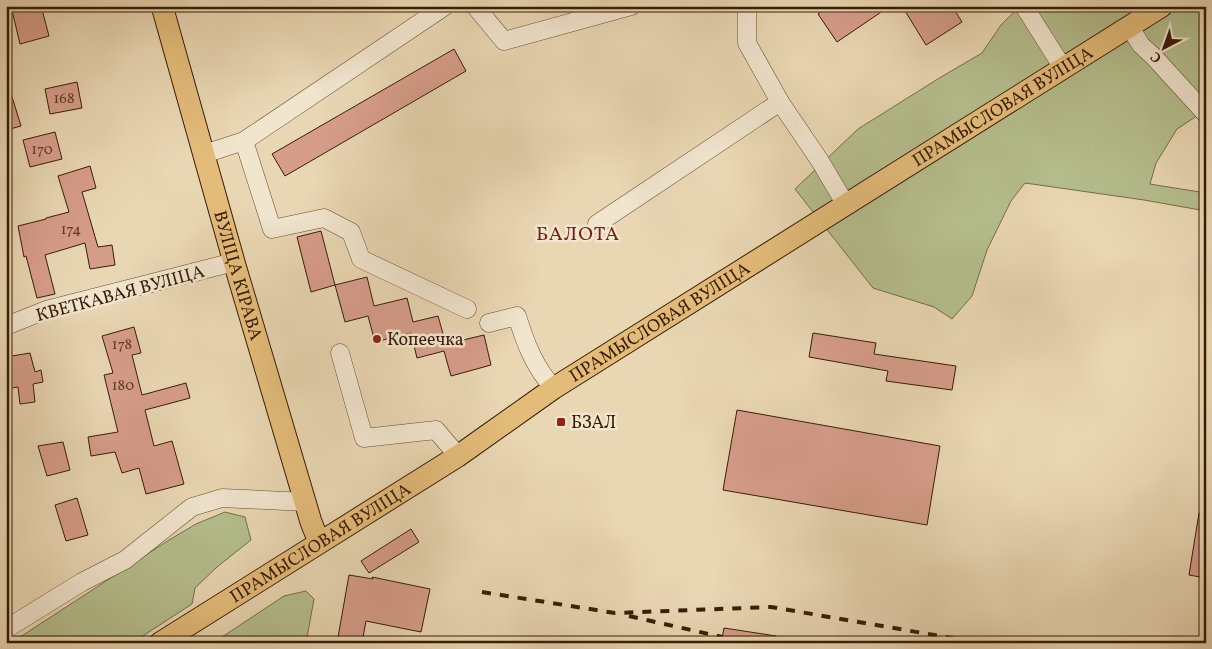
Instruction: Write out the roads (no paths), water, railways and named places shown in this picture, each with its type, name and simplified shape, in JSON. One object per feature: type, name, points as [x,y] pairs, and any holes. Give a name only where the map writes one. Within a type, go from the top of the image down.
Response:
[{"type":"main road","name":"ВУЛІЦА КІРАВА","points":[[162,6],[234,262],[319,542]]},
{"type":"main road","name":"ПРАМЫСЛОВАЯ ВУЛІЦА","points":[[160,643],[458,456],[554,388],[1162,6]]},
{"type":"street","points":[[204,154],[244,141],[445,6]]},
{"type":"street","points":[[475,6],[504,41],[631,6]]},
{"type":"street","points":[[747,6],[747,44],[780,102],[820,161],[846,205]]},
{"type":"street","points":[[1024,6],[1063,68]]},
{"type":"street","points":[[1130,26],[1141,45],[1206,114]]},
{"type":"street","points":[[598,224],[780,102]]},
{"type":"street","points":[[244,141],[272,229],[324,218],[351,232],[361,259],[467,309]]},
{"type":"street","name":"КВЕТКАВАЯ ВУЛІЦА","points":[[6,326],[46,310],[234,262]]},
{"type":"street","points":[[490,323],[517,316],[524,340],[544,378],[554,388]]},
{"type":"street","points":[[340,352],[364,438],[436,430],[458,456]]},
{"type":"street","points":[[6,628],[82,582],[125,560],[192,507],[222,498],[306,502]]},
{"type":"railway","points":[[482,592],[615,613],[771,607],[981,643]]},
{"type":"railway","points":[[629,616],[722,637]]},
{"type":"place","name":"Копеечка","points":[[377,339]]},
{"type":"place","name":"БЗАЛ","points":[[561,422]]},
{"type":"district","name":"БАЛОТА","points":[[578,233]]}]
